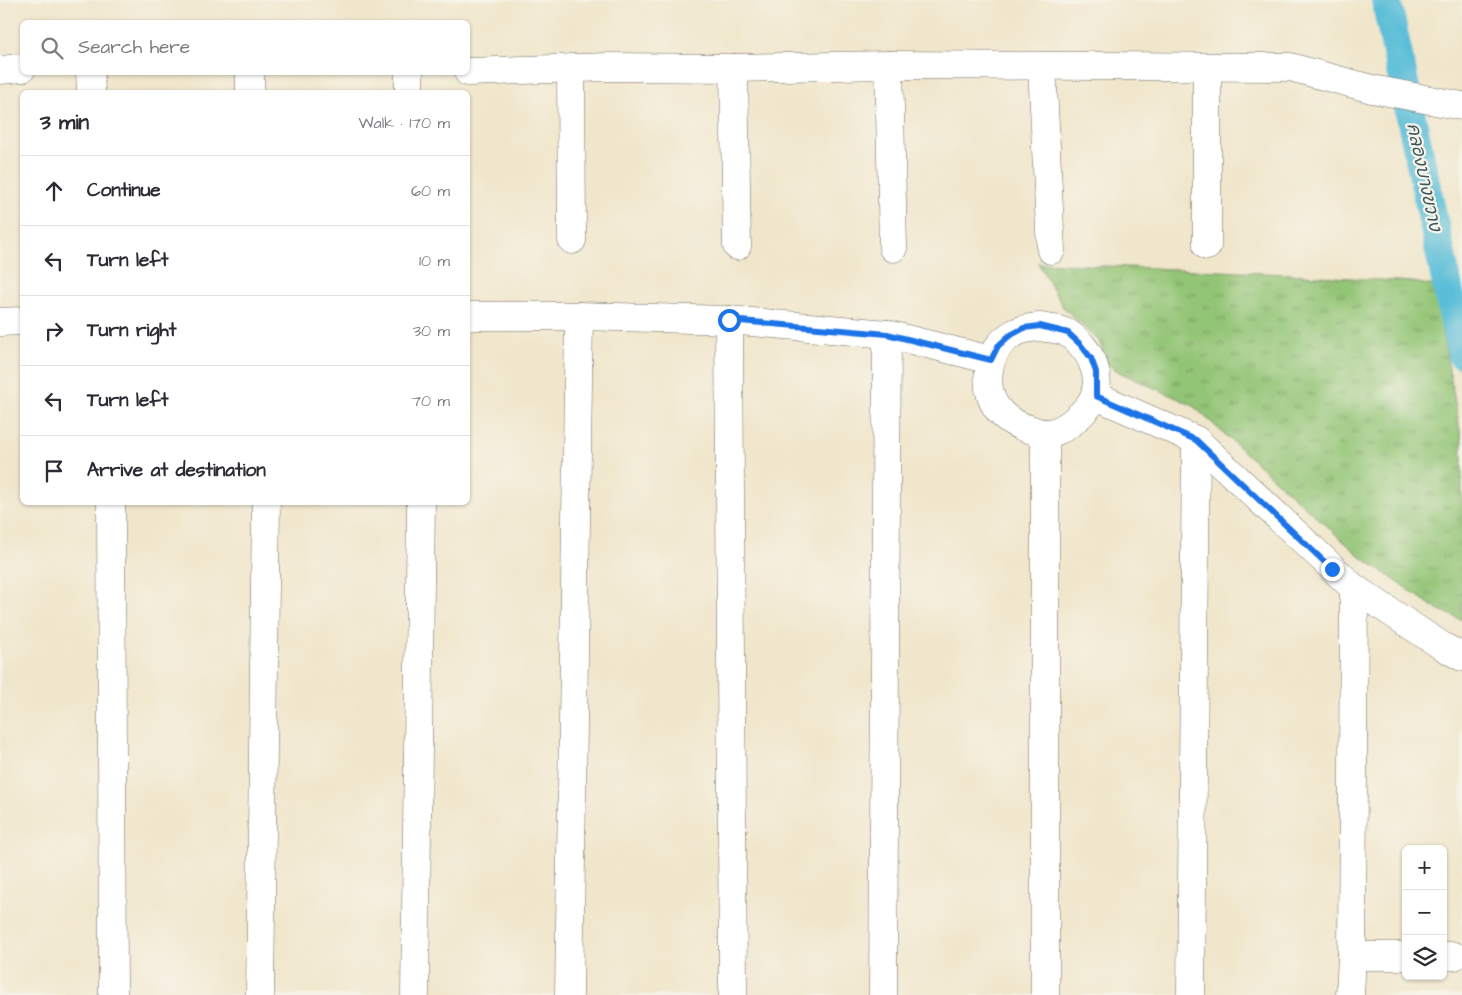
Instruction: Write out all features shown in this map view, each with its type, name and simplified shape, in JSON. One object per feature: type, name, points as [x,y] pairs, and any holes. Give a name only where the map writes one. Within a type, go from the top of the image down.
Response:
[{"type":"street","points":[[889,65],[893,248]]},
{"type":"street","points":[[470,72],[608,67],[734,68],[889,65],[1290,67],[1372,88],[1462,106]]},
{"type":"street","points":[[1042,66],[1051,250]]},
{"type":"street","points":[[1207,67],[1207,246]]},
{"type":"street","points":[[0,70],[20,68]]},
{"type":"street","points":[[571,68],[572,240]]},
{"type":"street","points":[[734,68],[737,246]]},
{"type":"street","points":[[90,75],[91,90]]},
{"type":"street","points":[[250,75],[250,90]]},
{"type":"street","points":[[409,75],[409,90]]},
{"type":"street","points":[[470,316],[580,316],[729,320],[887,334],[991,360]]},
{"type":"street","points":[[569,995],[580,316]]},
{"type":"street","points":[[729,320],[733,995]]},
{"type":"street","points":[[0,322],[20,321]]},
{"type":"street","points":[[1040,326],[1068,333],[1091,358],[1096,372],[1096,396],[1087,408],[1069,425],[1045,433],[1017,425],[1002,414],[991,398],[988,379],[991,360],[998,346],[1009,336],[1024,328],[1040,326]]},
{"type":"street","points":[[883,995],[887,334]]},
{"type":"street","points":[[1096,396],[1196,440],[1354,588],[1462,657]]},
{"type":"street","points":[[1045,433],[1045,995]]},
{"type":"street","points":[[1191,995],[1196,440]]},
{"type":"street","points":[[112,505],[113,995]]},
{"type":"street","points":[[260,995],[266,505]]},
{"type":"street","points":[[416,995],[421,505]]},
{"type":"street","points":[[1350,995],[1352,956],[1354,588]]},
{"type":"street","points":[[1352,956],[1402,956]]},
{"type":"green space","points":[[1038,263],[1287,274],[1413,282],[1434,286],[1462,441],[1462,620],[1435,608],[1361,557],[1192,405],[1119,372],[1108,364],[1099,341],[1063,307]]},
{"type":"waterway","name":"คลองบางขวาง","points":[[1386,0],[1462,354]]},
{"type":"route","points":[[729,320],[887,334],[991,360],[998,346],[1009,336],[1024,328],[1040,326],[1068,333],[1091,358],[1096,372],[1096,396],[1196,440],[1332,569]]}]
